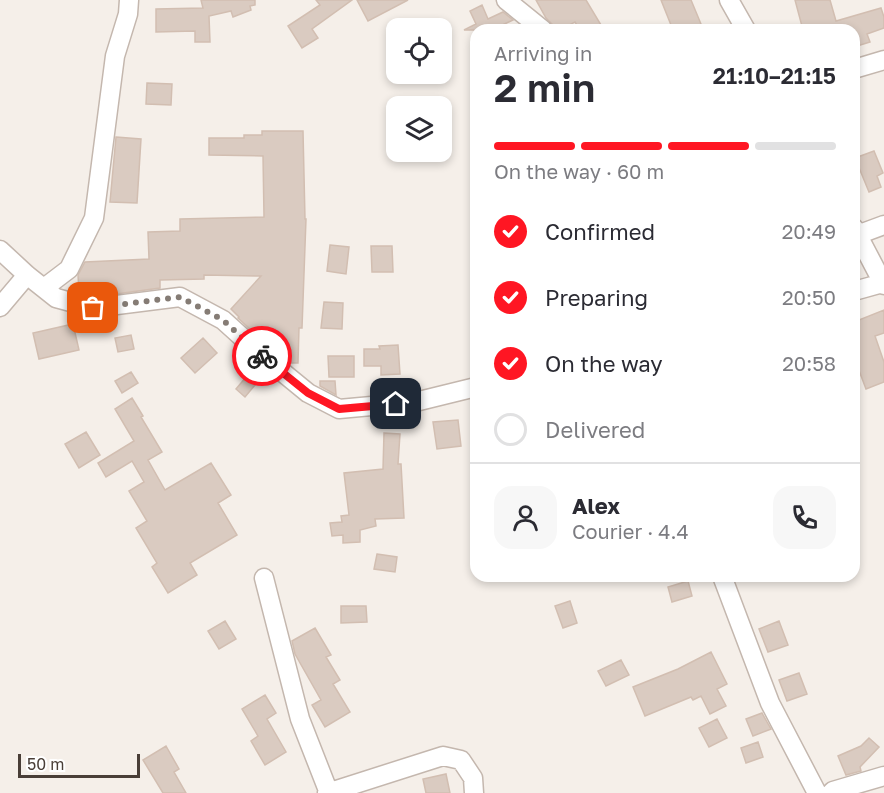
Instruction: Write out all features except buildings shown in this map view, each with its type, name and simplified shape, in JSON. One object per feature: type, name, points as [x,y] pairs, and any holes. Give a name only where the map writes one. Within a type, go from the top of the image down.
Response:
[{"type":"street","points":[[44,288],[69,269],[94,218],[115,56],[128,14],[129,0]]},
{"type":"street","points":[[506,0],[536,24]]},
{"type":"street","points":[[729,0],[743,24]]},
{"type":"street","points":[[860,67],[884,60]]},
{"type":"street","points":[[860,231],[884,225]]},
{"type":"street","points":[[860,239],[884,284],[860,290]]},
{"type":"street","points":[[0,250],[56,298],[93,308],[180,297],[223,320],[308,393],[339,409],[415,402],[470,388]]},
{"type":"street","points":[[0,307],[27,274]]},
{"type":"street","points":[[264,578],[300,719],[328,793],[443,756],[461,760],[472,778],[474,793]]},
{"type":"street","points":[[724,582],[770,703],[817,793]]},
{"type":"street","points":[[831,793],[884,776]]},
{"type":"way so far","points":[[93,308],[180,297],[223,320],[262,356]]},
{"type":"route","points":[[262,356],[308,393],[339,409],[396,404]]}]
